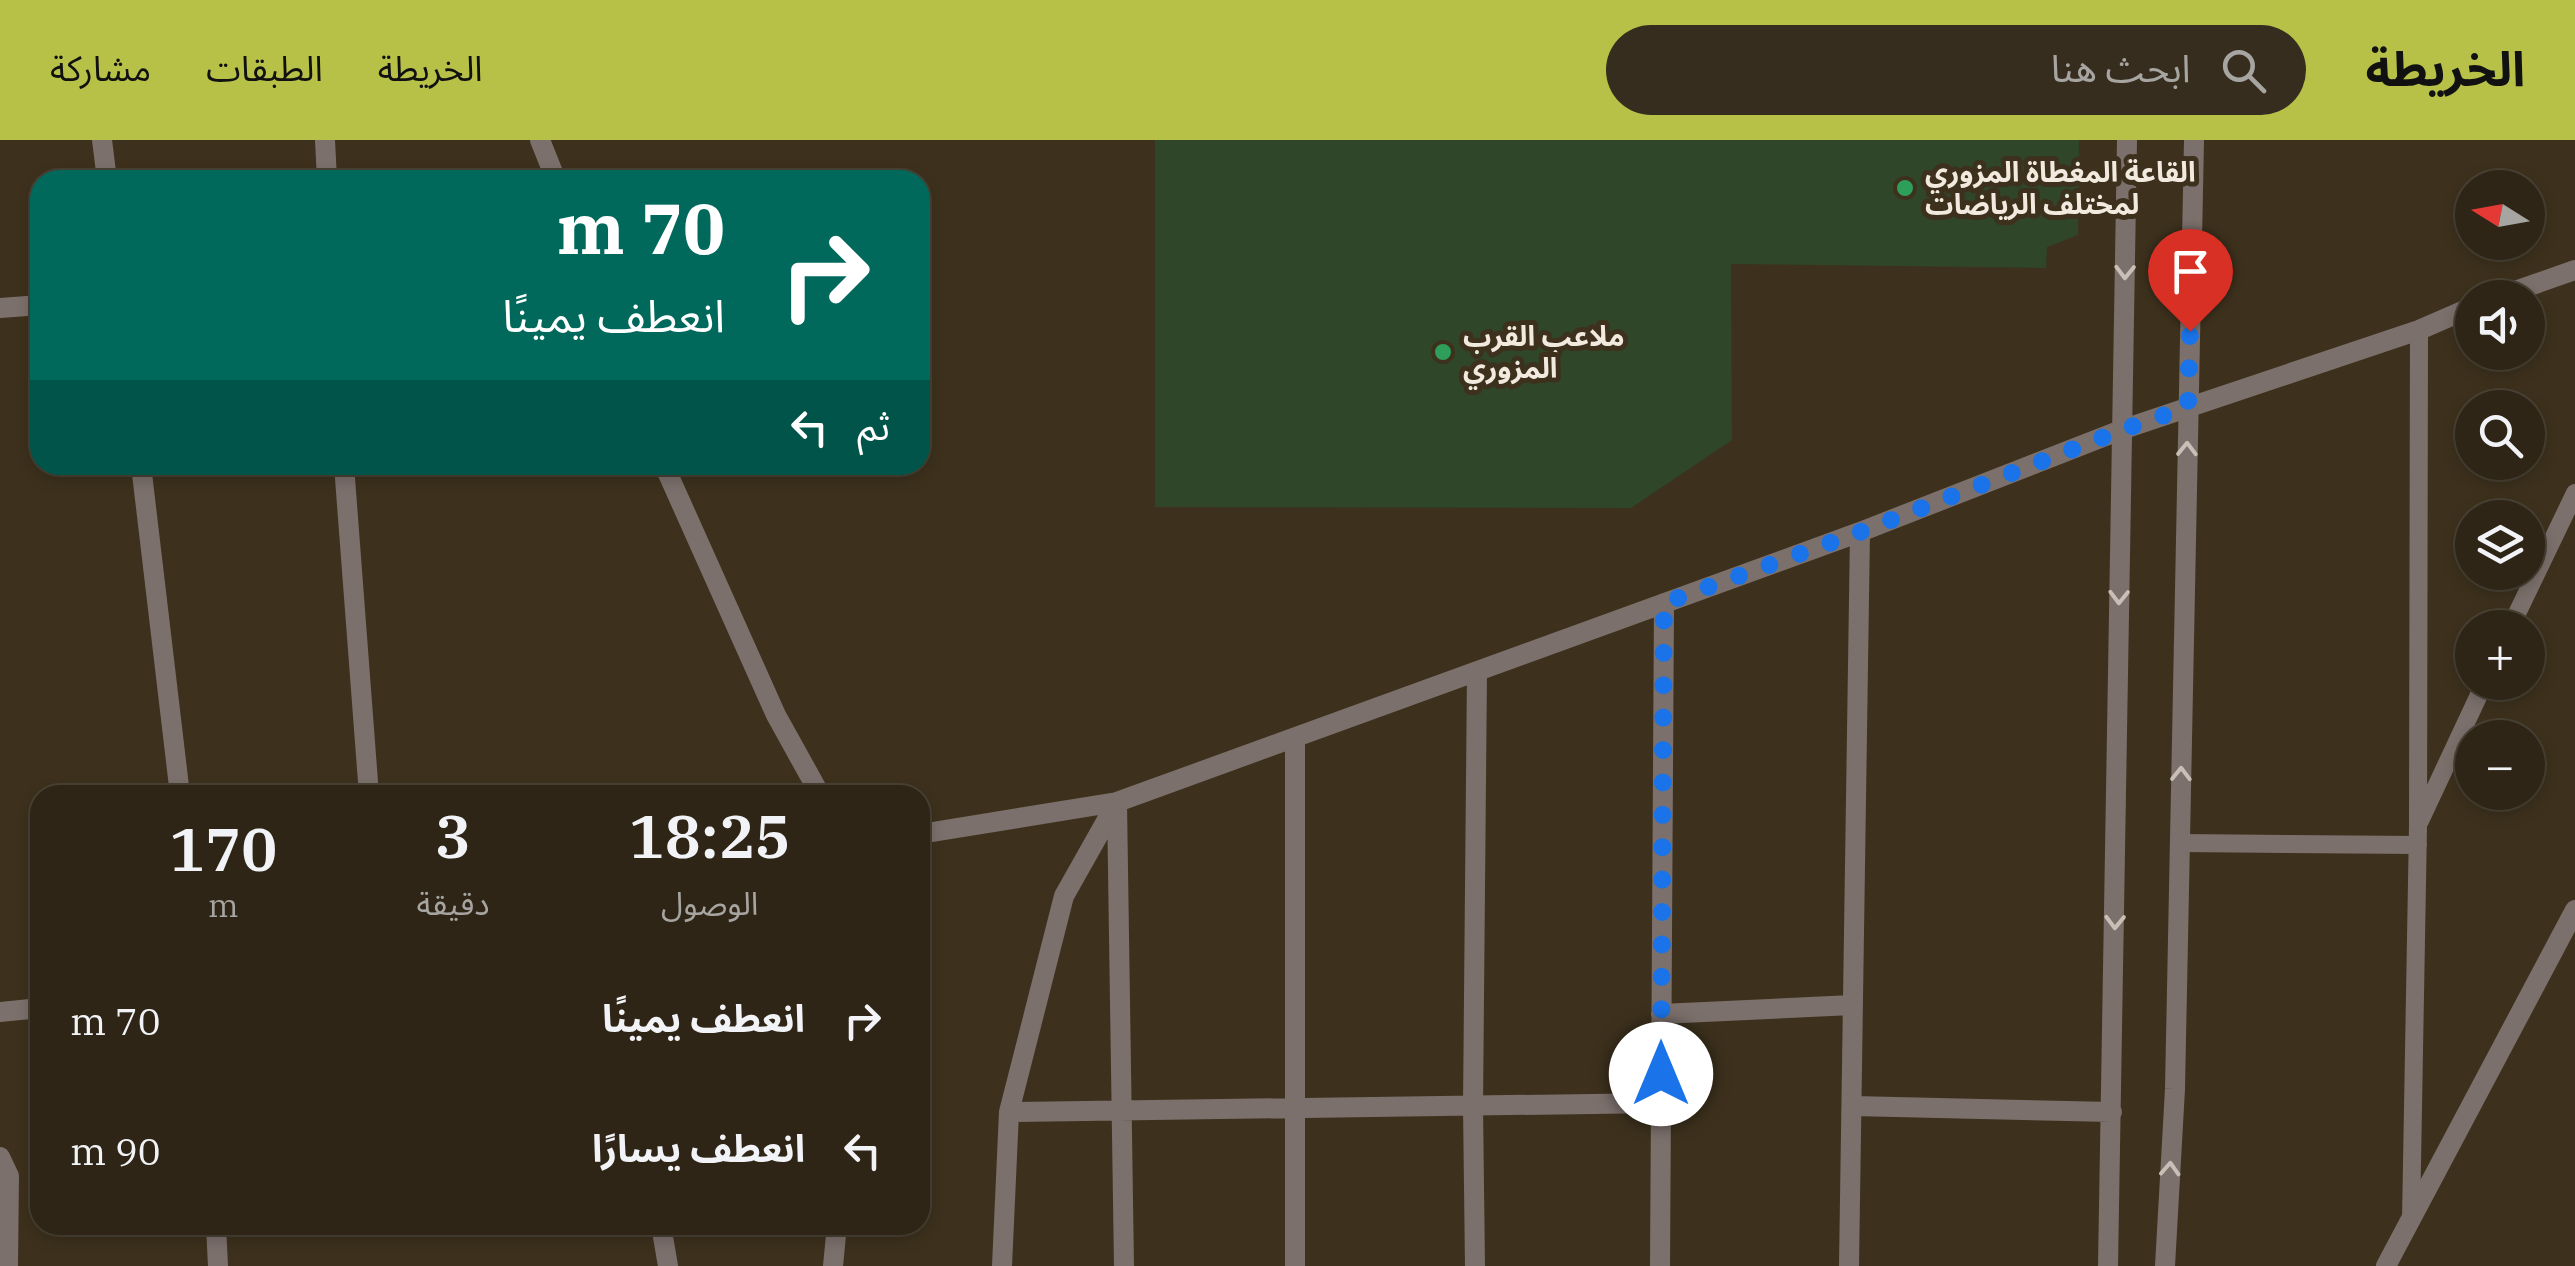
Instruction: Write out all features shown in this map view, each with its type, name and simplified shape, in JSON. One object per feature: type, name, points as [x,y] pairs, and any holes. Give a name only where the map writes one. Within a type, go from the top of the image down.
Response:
[{"type":"street","points":[[102,140],[106,170]]},
{"type":"street","points":[[325,140],[326,170]]},
{"type":"street","points":[[540,140],[552,170]]},
{"type":"street","points":[[2108,1266],[2128,140]]},
{"type":"street","points":[[2165,1266],[2175,1089],[2194,140]]},
{"type":"street","points":[[2545,281],[2574,271]]},
{"type":"street","points":[[0,308],[30,305]]},
{"type":"street","points":[[930,832],[1117,802],[1860,532],[2122,430],[2455,314]]},
{"type":"street","points":[[142,475],[179,785]]},
{"type":"street","points":[[345,475],[368,785]]},
{"type":"street","points":[[668,475],[776,715],[815,785]]},
{"type":"street","points":[[1849,1266],[1860,532]]},
{"type":"street","points":[[1660,1266],[1664,603]]},
{"type":"street","points":[[1476,1266],[1473,1106],[1477,671]]},
{"type":"street","points":[[1294,1266],[1295,738]]},
{"type":"street","points":[[1117,802],[1124,1266]]},
{"type":"street","points":[[1002,1266],[1009,1112],[1064,896],[1117,802]]},
{"type":"street","points":[[2386,1266],[2575,910]]},
{"type":"street","points":[[1661,1014],[1852,1005]]},
{"type":"street","points":[[0,1012],[30,1009]]},
{"type":"street","points":[[1009,1112],[1661,1103]]},
{"type":"street","points":[[1853,1106],[2112,1112]]},
{"type":"street","points":[[0,1157],[9,1176],[8,1266]]},
{"type":"street","points":[[216,1235],[218,1266]]},
{"type":"street","points":[[663,1235],[668,1266]]},
{"type":"street","points":[[833,1266],[836,1235]]},
{"type":"lane","points":[[2410,1220],[2418,846],[2419,330]]},
{"type":"lane","points":[[2519,610],[2575,493]]},
{"type":"lane","points":[[2418,826],[2476,700]]},
{"type":"lane","points":[[2180,843],[2418,846]]},
{"type":"green space","name":"ملاعب القرب المزوري","points":[[1155,140],[2079,140],[2078,235],[2047,247],[2046,268],[1731,264],[1732,440],[1631,508],[1155,507]]},
{"type":"place","name":"القاعة المغطاة المزوري لمختلف الرياضات","points":[[1905,188]]},
{"type":"place","name":"ملاعب القرب المزوري","points":[[1443,352]]},
{"type":"route","points":[[1661,1074],[1664,603],[2188,407],[2190,331]]}]
